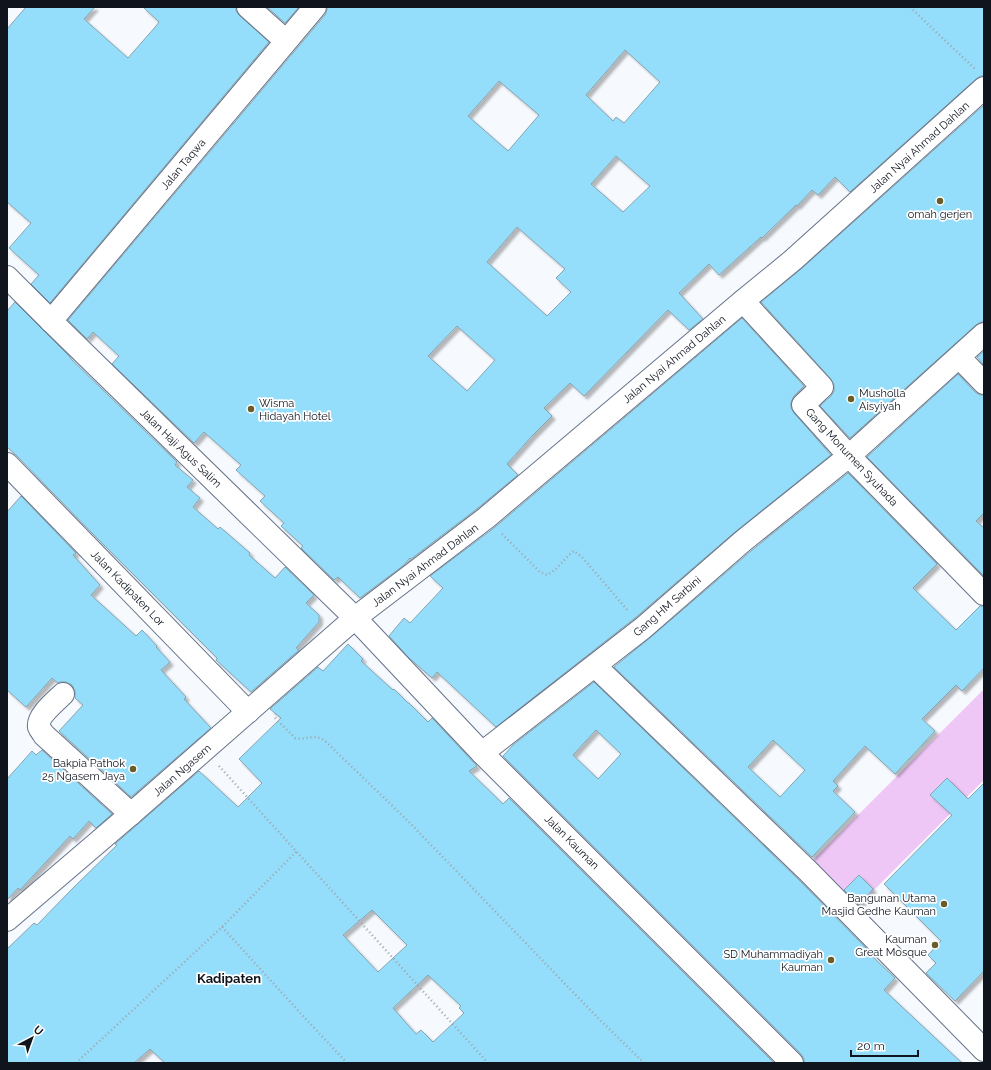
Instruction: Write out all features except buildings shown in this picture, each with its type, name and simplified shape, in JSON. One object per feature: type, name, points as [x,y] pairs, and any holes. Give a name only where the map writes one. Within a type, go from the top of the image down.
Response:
[{"type":"street","points":[[248,7],[286,41]]},
{"type":"street","name":"Jalan Taqwa","points":[[51,321],[315,7]]},
{"type":"street","name":"Jalan Nyai Ahmad Dahlan","points":[[355,618],[486,518],[793,260],[982,85]]},
{"type":"street","name":"Jalan Haji Agus Salim","points":[[7,276],[51,321],[355,618]]},
{"type":"street","name":"Gang Monumen Syuhada","points":[[743,301],[822,387],[803,405],[849,456],[984,594]]},
{"type":"street","name":"Gang HM Sarbini","points":[[482,753],[643,628],[743,541],[849,456],[984,334]]},
{"type":"street","points":[[958,357],[984,383]]},
{"type":"street","name":"Jalan Kadipaten Lor","points":[[7,464],[254,707]]},
{"type":"street","name":"Jalan Ngasem","points":[[7,920],[131,814],[355,618]]},
{"type":"street","name":"Jalan Kauman","points":[[355,618],[482,753],[792,1063]]},
{"type":"street","points":[[595,666],[808,871],[984,1050]]},
{"type":"street","points":[[63,694],[41,716],[39,726],[41,730],[44,735],[131,814]]},
{"type":"path","points":[[910,7],[982,85]]},
{"type":"path","points":[[486,518],[540,572],[547,575],[574,551],[582,557],[643,628]]},
{"type":"path","points":[[254,707],[295,738],[299,739],[314,736],[324,740],[408,821],[598,1018],[644,1063]]},
{"type":"path","points":[[204,750],[488,1063]]},
{"type":"path","points":[[76,1063],[222,927],[296,852]]},
{"type":"path","points":[[222,927],[347,1063]]},
{"type":"shaded area","points":[[984,689],[984,780],[853,911],[807,866]]},
{"type":"place","name":"omah gerjen","points":[[940,201]]},
{"type":"place","name":"Musholla Aisyiyah","points":[[851,399]]},
{"type":"place","name":"Wisma Hidayah Hotel","points":[[251,409]]},
{"type":"place","name":"Bakpia Pathok 25 Ngasem Jaya","points":[[133,769]]},
{"type":"place","name":"Bangunan Utama Masjid Gedhe Kauman","points":[[944,904]]},
{"type":"place","name":"Kauman Great Mosque","points":[[935,945]]},
{"type":"place","name":"SD Muhammadiyah Kauman","points":[[831,960]]},
{"type":"district","name":"Kadipaten","points":[[229,978]]}]
